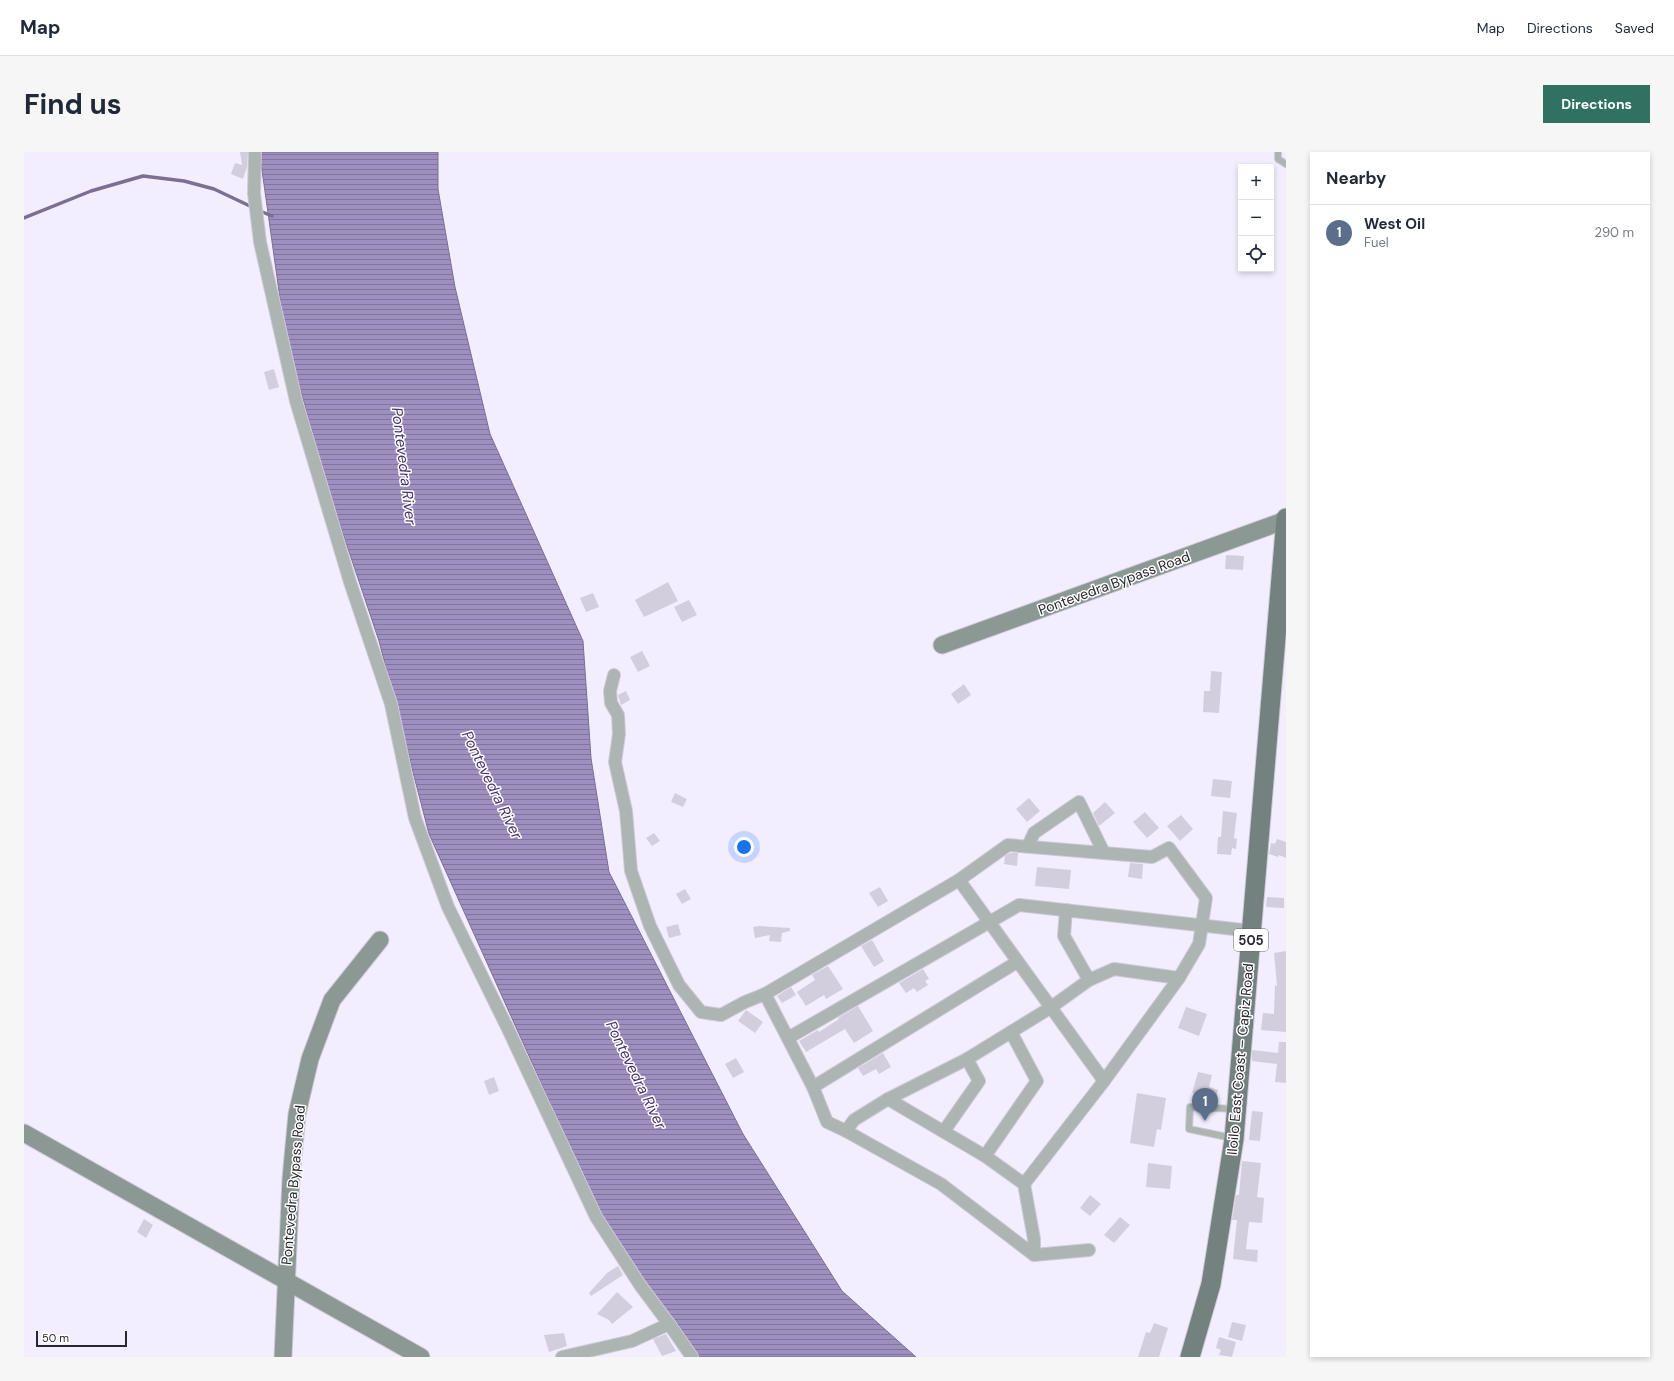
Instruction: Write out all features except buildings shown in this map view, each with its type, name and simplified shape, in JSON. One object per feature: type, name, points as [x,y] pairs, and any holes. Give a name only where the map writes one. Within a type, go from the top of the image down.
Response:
[{"type":"main road","name":"Pontevedra Bypass Road","points":[[942,645],[1286,519]]},
{"type":"main road","name":"Iloilo East Coast – Capiz Road","points":[[1190,1357],[1211,1284],[1234,1139],[1286,519]]},
{"type":"main road","name":"Pontevedra Bypass Road","points":[[282,1357],[297,1114],[310,1059],[332,1000],[380,940]]},
{"type":"main road","points":[[24,1133],[421,1357]]},
{"type":"street","points":[[255,152],[254,193],[260,242],[296,401],[350,582],[392,704],[415,818],[448,907],[508,1029],[596,1216],[640,1285],[692,1357]]},
{"type":"street","points":[[614,675],[610,692],[611,703],[618,715],[619,734],[615,762],[626,811],[631,871],[650,926],[679,985],[701,1012],[721,1015],[765,994],[959,880],[1008,845],[1152,858],[1169,848],[1206,898],[1199,944],[1179,978],[1104,1081],[1024,1184]]},
{"type":"street","points":[[1028,846],[1034,833],[1079,802],[1104,853]]},
{"type":"street","points":[[959,880],[1104,1081]]},
{"type":"street","points":[[788,1038],[1020,905],[1252,931]]},
{"type":"street","points":[[1066,910],[1064,936],[1089,980]]},
{"type":"street","points":[[813,1087],[1017,962]]},
{"type":"street","points":[[846,1131],[854,1120],[888,1099],[967,1059],[1050,1008],[1089,980],[1114,969],[1179,978]]},
{"type":"street","points":[[765,994],[813,1087],[827,1122],[941,1184],[1034,1255],[1089,1250]]},
{"type":"street","points":[[985,1156],[1037,1081],[1011,1032]]},
{"type":"street","points":[[944,1132],[979,1081],[967,1059]]},
{"type":"street","points":[[888,1099],[985,1156],[1024,1184],[1034,1239],[1034,1255]]},
{"type":"street","points":[[562,1357],[632,1341],[669,1324]]},
{"type":"lane","points":[[1278,152],[1278,159],[1286,164]]},
{"type":"lane","points":[[1234,1139],[1189,1129],[1190,1107],[1236,1109]]},
{"type":"water","name":"Pontevedra River","points":[[262,152],[438,152],[438,189],[455,287],[490,434],[583,641],[591,758],[609,872],[743,1134],[842,1291],[916,1357],[692,1357],[605,1225],[429,834],[379,641],[328,489],[285,334],[261,163]]},
{"type":"waterway","points":[[24,218],[91,191],[143,176],[184,181],[214,189],[252,207]]},
{"type":"waterway","points":[[260,211],[272,216]]},
{"type":"place","name":"West Oil","points":[[1205,1121]]}]
